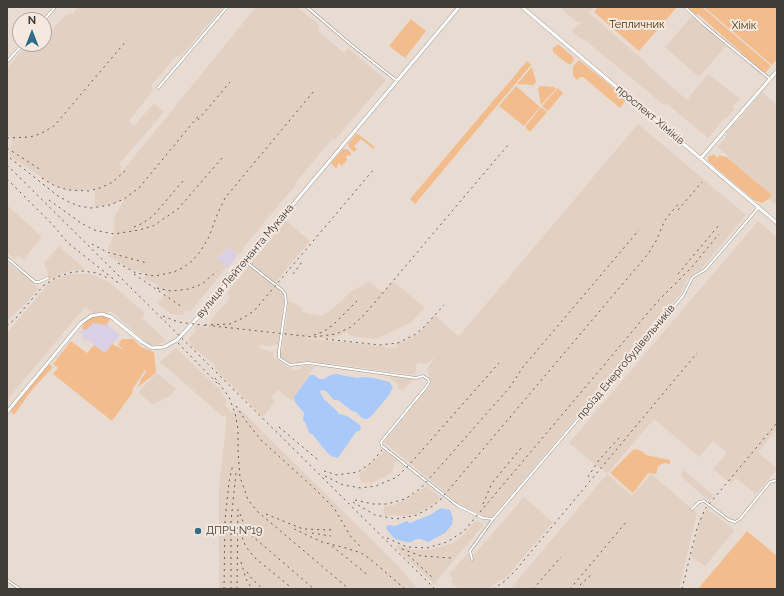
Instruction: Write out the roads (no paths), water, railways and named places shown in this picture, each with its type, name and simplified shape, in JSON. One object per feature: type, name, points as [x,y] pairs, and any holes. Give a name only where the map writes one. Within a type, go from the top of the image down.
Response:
[{"type":"main road","name":"вулиця Лейтенанта Мукана","points":[[7,412],[81,323],[88,317],[99,314],[107,315],[117,321],[146,345],[155,348],[172,344],[459,7]]},
{"type":"main road","name":"проспект Хіміків","points":[[522,7],[777,223]]},
{"type":"main road","points":[[701,158],[777,71]]},
{"type":"street","points":[[158,88],[227,7]]},
{"type":"street","points":[[307,7],[397,81]]},
{"type":"street","points":[[685,7],[703,24],[770,79]]},
{"type":"street","points":[[7,62],[16,52]]},
{"type":"street","name":"проїзд Енергобудівельників","points":[[472,559],[470,551],[493,519],[683,296],[692,278],[705,270],[759,207]]},
{"type":"street","points":[[7,258],[35,282],[48,278]]},
{"type":"street","points":[[244,261],[282,290],[285,294],[286,303],[279,351],[279,358],[282,360],[290,365],[308,363],[416,378],[423,376],[428,379],[429,382],[427,386],[381,442],[382,446],[458,506],[483,518],[493,519]]},
{"type":"street","points":[[692,509],[699,502],[704,501],[729,520],[735,522],[740,519],[770,482],[777,480]]},
{"type":"street","points":[[7,580],[20,589]]},
{"type":"water","points":[[336,374],[357,378],[374,378],[389,382],[393,387],[389,395],[374,413],[366,419],[362,418],[338,400],[334,400],[326,391],[321,390],[320,392],[324,399],[339,414],[347,416],[360,425],[361,429],[356,432],[338,458],[331,456],[313,435],[309,433],[303,420],[304,413],[295,402],[294,397],[310,375],[314,375],[319,379],[324,379]]},
{"type":"water","points":[[441,508],[450,510],[453,518],[452,525],[445,533],[428,542],[421,539],[406,542],[395,539],[386,528],[388,525],[395,526],[407,521],[410,523],[430,515]]},
{"type":"railway","points":[[7,138],[30,137],[40,134],[54,126],[127,40]]},
{"type":"railway","points":[[198,120],[230,82]]},
{"type":"railway","points":[[118,263],[136,273],[155,276],[174,272],[192,261],[200,252],[209,237],[225,198],[314,91]]},
{"type":"railway","points":[[10,158],[58,196],[69,202],[79,206],[91,208],[110,205],[124,199],[139,188],[200,114]]},
{"type":"railway","points":[[213,326],[314,337],[336,334],[351,327],[365,314],[508,145]]},
{"type":"railway","points":[[7,148],[41,170]]},
{"type":"railway","points":[[49,200],[81,223],[94,230],[114,234],[139,230],[153,226],[178,209],[222,158]]},
{"type":"railway","points":[[7,165],[435,589]]},
{"type":"railway","points":[[42,178],[55,186],[68,190],[89,191],[113,182],[127,169]]},
{"type":"railway","points":[[205,325],[230,324],[254,311],[374,169]]},
{"type":"railway","points":[[7,179],[51,223],[68,243],[121,285]]},
{"type":"railway","points":[[134,227],[153,216],[183,181]]},
{"type":"railway","points":[[678,210],[702,182]]},
{"type":"railway","points":[[353,502],[375,515],[396,519],[417,515],[433,506],[440,500],[648,254],[656,241],[665,220],[679,203]]},
{"type":"railway","points":[[678,274],[719,225]]},
{"type":"railway","points":[[355,500],[373,504],[387,504],[405,499],[421,488],[510,387],[523,367],[639,230]]},
{"type":"railway","points":[[387,538],[407,547],[427,548],[447,542],[464,531],[658,301],[691,268],[719,234]]},
{"type":"railway","points":[[92,244],[107,252],[147,263]]},
{"type":"railway","points":[[293,274],[302,262]]},
{"type":"railway","points":[[7,326],[16,318],[43,286],[57,277],[82,271],[97,273],[108,278]]},
{"type":"railway","points":[[157,288],[171,291],[189,289],[202,284],[217,271]]},
{"type":"railway","points":[[134,274],[182,307]]},
{"type":"railway","points":[[314,335],[323,332],[333,325],[357,301]]},
{"type":"railway","points":[[326,339],[379,345],[398,343],[416,334],[444,305]]},
{"type":"railway","points":[[163,316],[178,322],[210,326]]},
{"type":"railway","points":[[178,343],[218,384]]},
{"type":"railway","points":[[493,589],[505,581],[515,571],[697,353]]},
{"type":"railway","points":[[325,476],[343,485],[361,488],[376,486],[397,477],[499,363]]},
{"type":"railway","points":[[215,378],[229,397],[235,413],[238,429],[240,477],[248,500],[258,512],[349,589]]},
{"type":"railway","points":[[236,406],[261,440],[334,508],[351,537],[361,547]]},
{"type":"railway","points":[[682,589],[697,528],[705,509],[777,423]]},
{"type":"railway","points":[[279,427],[318,460]]},
{"type":"railway","points":[[588,477],[599,460],[619,438]]},
{"type":"railway","points":[[483,504],[492,483],[521,448]]},
{"type":"railway","points":[[324,471],[337,475],[358,472],[372,462],[382,450]]},
{"type":"railway","points":[[224,589],[225,520],[229,482],[233,464]]},
{"type":"railway","points":[[231,589],[231,521],[236,473]]},
{"type":"railway","points":[[237,589],[238,507]]},
{"type":"railway","points":[[240,514],[251,535],[314,589]]},
{"type":"railway","points":[[266,514],[303,529],[333,530]]},
{"type":"railway","points":[[570,589],[627,521]]},
{"type":"railway","points":[[294,529],[322,542],[361,553],[405,589]]},
{"type":"railway","points":[[240,532],[246,547],[255,558],[293,589]]},
{"type":"railway","points":[[312,533],[331,536]]},
{"type":"railway","points":[[332,546],[369,576]]},
{"type":"railway","points":[[402,549],[421,556],[451,558]]},
{"type":"railway","points":[[408,555],[433,578]]},
{"type":"railway","points":[[533,589],[561,557]]},
{"type":"railway","points":[[241,562],[246,579],[252,589]]},
{"type":"railway","points":[[247,572],[263,589]]},
{"type":"railway","points":[[580,585],[593,573]]},
{"type":"place","name":"ДПРЧ №19","points":[[198,531]]},
{"type":"park label","name":"Тепличник","points":[[637,25]]},
{"type":"park label","name":"Хімік","points":[[744,26]]}]
